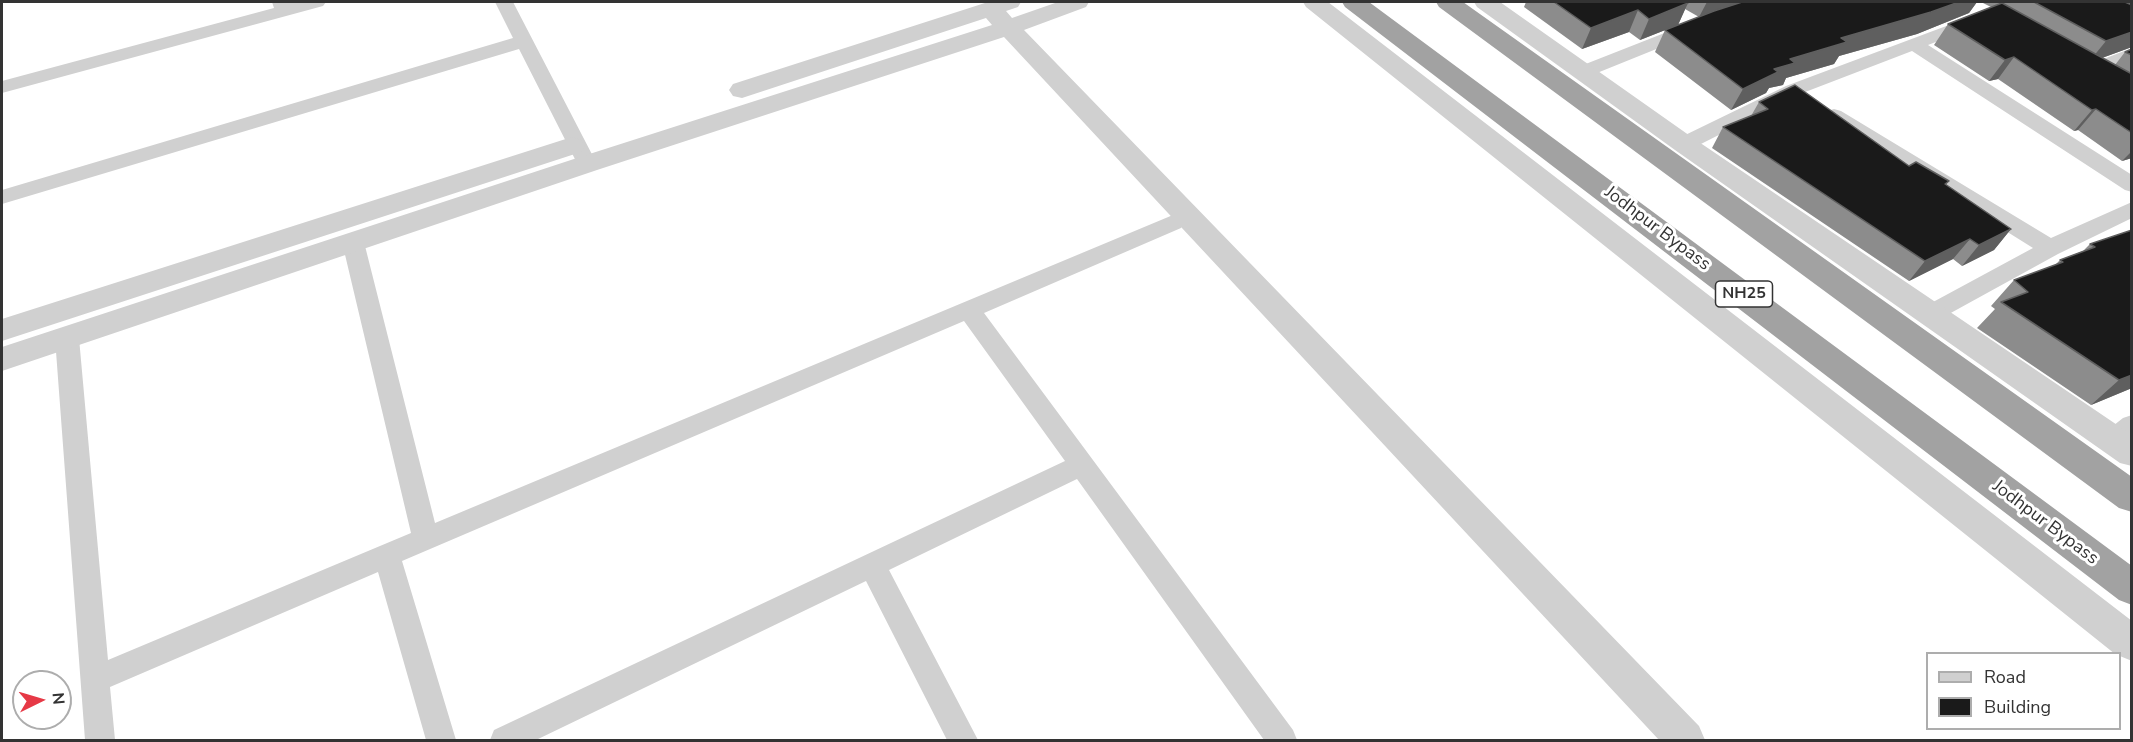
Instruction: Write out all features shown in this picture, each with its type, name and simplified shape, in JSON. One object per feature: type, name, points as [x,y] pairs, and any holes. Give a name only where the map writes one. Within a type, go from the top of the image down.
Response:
[{"type":"highway","name":"Jodhpur Bypass","points":[[1354,2],[2132,588]]},
{"type":"highway","points":[[1448,2],[2132,497]]},
{"type":"street","points":[[2,87],[283,6],[317,2]]},
{"type":"street","points":[[504,2],[582,154]]},
{"type":"street","points":[[2,359],[353,242],[582,154],[987,13],[1078,2]]},
{"type":"street","points":[[1314,2],[2132,644]]},
{"type":"street","points":[[1485,2],[1585,71],[1684,144],[1930,314],[2125,439]]},
{"type":"street","points":[[1684,144],[1793,90],[1989,15],[1966,2]]},
{"type":"street","points":[[987,13],[1020,58],[1655,741]]},
{"type":"street","points":[[987,13],[1685,741]]},
{"type":"street","points":[[1585,71],[1702,24],[1677,14]]},
{"type":"street","points":[[2,197],[524,41]]},
{"type":"street","points":[[1914,44],[2132,185]]},
{"type":"street","points":[[2087,72],[2132,54]]},
{"type":"street","points":[[2068,61],[2105,83]]},
{"type":"street","points":[[1793,90],[2050,248]]},
{"type":"street","points":[[2,330],[582,154]]},
{"type":"street","points":[[1930,314],[2050,248],[2132,209]]},
{"type":"street","points":[[95,679],[1173,223]]},
{"type":"street","points":[[353,242],[426,539]]},
{"type":"street","points":[[969,310],[1282,741]]},
{"type":"street","points":[[68,338],[100,741]]},
{"type":"street","points":[[505,741],[1082,465]]},
{"type":"street","points":[[387,555],[441,741]]},
{"type":"street","points":[[872,565],[963,741]]},
{"type":"building","points":[[1554,2],[1688,3],[1649,19],[1638,10],[1591,28]]},
{"type":"building","points":[[1742,2],[1959,2],[1841,38],[1847,42],[1790,59],[1795,63],[1774,69],[1778,72],[1743,89],[1665,30]]},
{"type":"building","points":[[2034,2],[2125,2],[2132,5],[2132,32],[2106,41]]},
{"type":"building","points":[[2002,3],[2132,74],[2132,133],[2096,109],[2092,110],[2014,57],[2005,60],[1948,24]]},
{"type":"building","points":[[1795,85],[1909,166],[1916,162],[1949,181],[1945,184],[2011,229],[1979,245],[1970,239],[1925,261],[1723,127],[1768,109],[1759,102]]},
{"type":"building","points":[[2132,230],[2132,375],[2119,380],[2001,302],[2028,292],[2014,280],[2063,262],[2060,260],[2095,247],[2090,244]]}]
